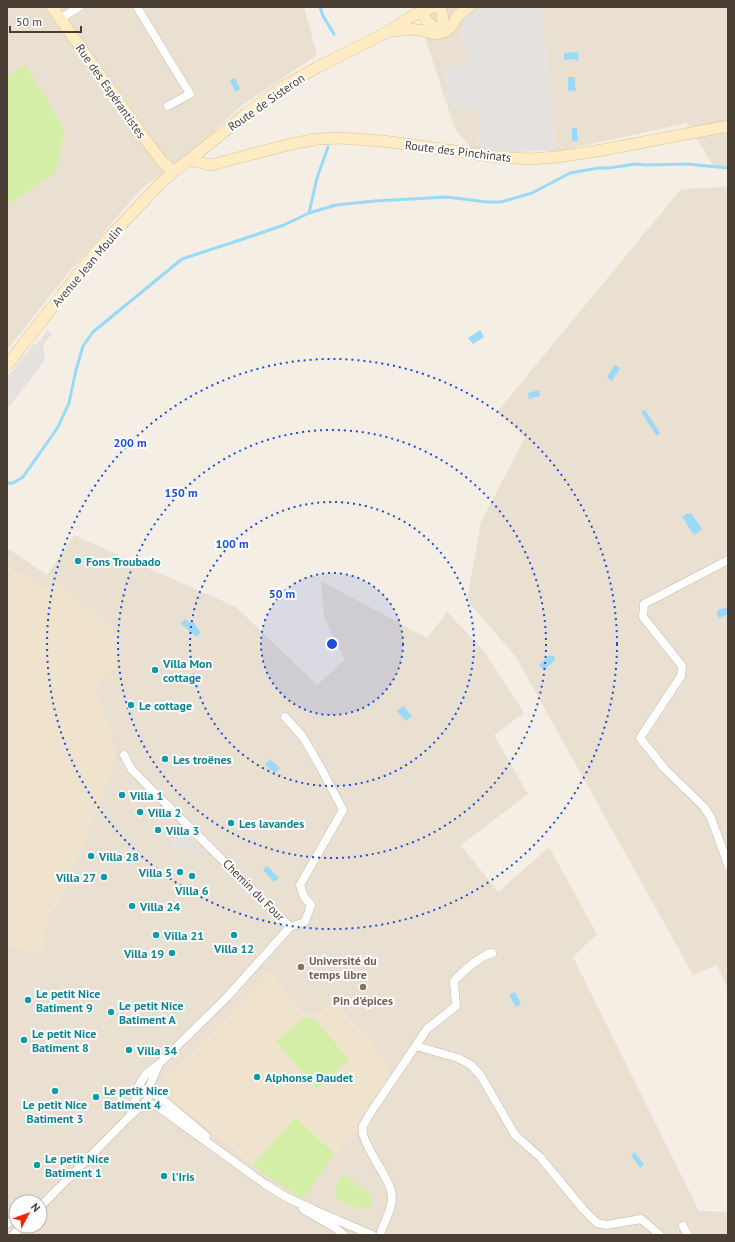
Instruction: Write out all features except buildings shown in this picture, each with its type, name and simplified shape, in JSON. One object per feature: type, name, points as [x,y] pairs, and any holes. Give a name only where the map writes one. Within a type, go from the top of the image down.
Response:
[{"type":"street","name":"Rue des Espérantistes","points":[[52,7],[148,143],[161,160],[173,172]]},
{"type":"street","points":[[60,20],[79,7]]},
{"type":"street","points":[[137,7],[190,94],[168,106]]},
{"type":"street","points":[[434,31],[451,27],[458,15],[469,7]]},
{"type":"street","points":[[420,8],[438,8],[440,18],[436,23],[434,31]]},
{"type":"street","points":[[420,8],[434,31]]},
{"type":"street","name":"Route de Sisteron","points":[[173,172],[284,86],[387,32],[409,18],[420,8]]},
{"type":"street","name":"Route de Sisteron","points":[[387,32],[407,29],[434,31]]},
{"type":"street","name":"Route des Pinchinats","points":[[189,160],[211,165],[288,145],[317,139],[339,138],[383,141],[498,157],[529,159],[557,157],[598,151],[728,126]]},
{"type":"street","name":"Avenue Jean Moulin","points":[[7,365],[97,250],[156,187],[173,172]]},
{"type":"street","points":[[728,560],[644,604],[643,617],[682,666],[681,676],[640,738],[664,769],[704,807],[711,818],[728,864]]},
{"type":"street","points":[[285,717],[303,737],[343,810],[300,886],[304,898],[311,905],[305,922],[290,927]]},
{"type":"street","name":"Chemin du Four","points":[[124,755],[132,770],[290,927],[227,997],[158,1065],[146,1074],[138,1087]]},
{"type":"street","points":[[380,1235],[392,1201],[391,1190],[363,1136],[363,1127],[369,1115],[427,1029],[456,1006],[454,981],[486,954],[492,952]]},
{"type":"street","points":[[416,1046],[458,1058],[471,1065],[481,1076],[515,1135],[540,1157],[597,1223],[607,1225],[641,1219],[660,1235]]},
{"type":"street","name":"Chemin du Four","points":[[145,1103],[148,1098],[150,1085],[158,1065]]},
{"type":"street","points":[[138,1087],[161,1098],[196,1126],[236,1164]]},
{"type":"street","points":[[138,1087],[145,1103]]},
{"type":"street","points":[[130,1116],[138,1087]]},
{"type":"street","points":[[48,1198],[130,1116],[145,1103]]},
{"type":"street","points":[[145,1103],[161,1108],[236,1164],[314,1217],[334,1227],[344,1235]]},
{"type":"street","points":[[286,1197],[356,1233],[363,1230],[370,1234],[388,1214]]},
{"type":"street","points":[[683,1226],[688,1235]]},
{"type":"shaded area","points":[[7,7],[304,7],[317,55],[240,107],[193,151],[142,188],[60,283],[7,350]]},
{"type":"shaded area","points":[[419,7],[728,7],[728,168],[714,167],[687,123],[559,151],[472,149],[455,129],[426,41]]},
{"type":"shaded area","points":[[489,7],[528,7],[542,9],[556,150],[513,152],[478,148],[479,111],[476,109],[454,109],[446,98],[445,68],[454,68],[457,65],[469,62],[467,58],[466,40],[462,38],[461,35],[463,23],[466,17],[471,13],[479,9]]},
{"type":"shaded area","points":[[728,187],[728,990],[717,965],[693,975],[516,657],[467,600],[481,522],[525,437],[497,412],[681,189]]},
{"type":"shaded area","points":[[47,330],[52,334],[43,344],[45,360],[7,409],[7,377],[33,345],[40,341]]},
{"type":"shaded area","points":[[74,535],[236,607],[317,685],[345,660],[324,618],[321,581],[427,638],[447,612],[485,652],[524,713],[494,735],[528,794],[461,845],[498,892],[549,847],[597,934],[573,957],[699,1211],[728,1212],[728,1235],[7,1235],[7,548],[47,575]]},
{"type":"shaded area","points":[[7,566],[47,589],[56,578],[120,638],[118,665],[97,688],[97,696],[105,714],[116,752],[113,768],[58,907],[48,915],[42,954],[7,945]]},
{"type":"shaded area","points":[[183,831],[204,852],[171,848],[173,836]]},
{"type":"shaded area","points":[[269,971],[302,1010],[314,1015],[337,1002],[391,1067],[357,1130],[335,1154],[296,1118],[252,1166],[159,1089],[165,1075],[204,1042],[222,1022],[239,1007]]},
{"type":"green space","points":[[26,65],[65,131],[58,164],[53,175],[7,205],[7,77]]},
{"type":"green space","points":[[305,1017],[314,1018],[349,1060],[317,1089],[276,1041]]},
{"type":"green space","points":[[296,1117],[334,1154],[303,1199],[252,1166]]},
{"type":"green space","points":[[346,1176],[368,1193],[371,1209],[349,1205],[344,1203],[336,1196],[334,1191],[340,1177]]},
{"type":"water","points":[[578,52],[579,60],[564,60],[564,53]]},
{"type":"water","points":[[568,77],[575,77],[576,91],[568,90]]},
{"type":"water","points":[[235,78],[240,89],[235,92],[230,80]]},
{"type":"water","points":[[572,128],[577,128],[578,141],[572,141]]},
{"type":"water","points":[[480,330],[484,337],[473,344],[468,338]]},
{"type":"water","points":[[615,365],[620,368],[612,381],[607,377]]},
{"type":"water","points":[[539,390],[540,396],[529,399],[528,393]]},
{"type":"water","points":[[645,410],[660,433],[657,436],[641,412]]},
{"type":"water","points":[[688,513],[691,513],[702,529],[694,535],[682,517]]},
{"type":"water","points":[[727,607],[728,614],[719,618],[717,614],[718,610]]},
{"type":"water","points":[[185,619],[195,623],[196,627],[201,632],[197,637],[181,624]]},
{"type":"water","points":[[550,655],[554,656],[555,660],[544,670],[539,665]]},
{"type":"water","points":[[403,706],[412,716],[406,721],[397,711]]},
{"type":"water","points":[[270,759],[280,768],[275,773],[265,765]]},
{"type":"water","points":[[267,866],[279,878],[274,882],[263,870]]},
{"type":"water","points":[[515,992],[521,1004],[516,1007],[509,995]]},
{"type":"water","points":[[635,1152],[644,1165],[640,1168],[631,1155]]},
{"type":"waterway","points":[[320,7],[323,16],[334,34]]},
{"type":"waterway","points":[[309,213],[317,178],[328,147]]},
{"type":"waterway","points":[[7,483],[13,483],[23,477],[58,427],[69,403],[83,346],[93,332],[182,259],[284,225],[309,213],[336,205],[447,197],[487,202],[501,202],[532,193],[570,173],[636,164],[687,164],[728,168]]},
{"type":"place","name":"Fons Troubado","points":[[78,561]]},
{"type":"place","name":"Villa Mon cottage","points":[[155,670]]},
{"type":"place","name":"Le cottage","points":[[131,705]]},
{"type":"place","name":"Les troënes","points":[[165,759]]},
{"type":"place","name":"Villa 1","points":[[122,795]]},
{"type":"place","name":"Villa 2","points":[[140,812]]},
{"type":"place","name":"Les lavandes","points":[[231,823]]},
{"type":"place","name":"Villa 3","points":[[158,830]]},
{"type":"place","name":"Villa 28","points":[[91,856]]},
{"type":"place","name":"Villa 5","points":[[180,872]]},
{"type":"place","name":"Villa 6","points":[[192,876]]},
{"type":"place","name":"Villa 27","points":[[104,877]]},
{"type":"place","name":"Villa 24","points":[[132,906]]},
{"type":"place","name":"Villa 21","points":[[156,935]]},
{"type":"place","name":"Villa 12","points":[[234,935]]},
{"type":"place","name":"Villa 19","points":[[172,953]]},
{"type":"place","name":"Université du temps libre","points":[[301,967]]},
{"type":"place","name":"Pin d'épices","points":[[363,987]]},
{"type":"place","name":"Le petit Nice Batiment 9","points":[[28,1000]]},
{"type":"place","name":"Le petit Nice Batiment A","points":[[111,1012]]},
{"type":"place","name":"Le petit Nice Batiment 8","points":[[24,1040]]},
{"type":"place","name":"Villa 34","points":[[129,1050]]},
{"type":"place","name":"Alphonse Daudet","points":[[257,1077]]},
{"type":"place","name":"Le petit Nice Batiment 3","points":[[55,1091]]},
{"type":"place","name":"Le petit Nice Batiment 4","points":[[96,1097]]},
{"type":"place","name":"Le petit Nice Batiment 1","points":[[37,1165]]},
{"type":"place","name":"l'Iris","points":[[164,1176]]}]
